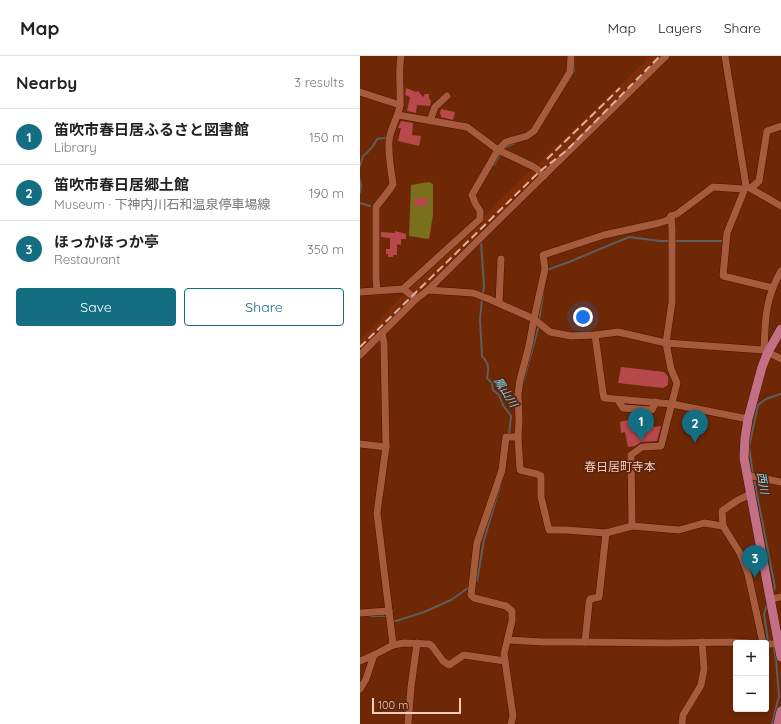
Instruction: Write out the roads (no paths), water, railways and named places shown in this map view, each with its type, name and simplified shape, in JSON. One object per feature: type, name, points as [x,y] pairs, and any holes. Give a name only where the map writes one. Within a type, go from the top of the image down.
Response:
[{"type":"main road","points":[[781,329],[766,351],[748,418],[744,458],[781,656]]},
{"type":"main road","points":[[778,724],[781,711]]},
{"type":"street","points":[[377,290],[376,207],[393,184],[389,140],[400,106],[401,56]]},
{"type":"street","points":[[405,290],[480,219],[480,211],[472,194],[498,150],[506,142],[527,136],[534,131],[570,72],[571,56]]},
{"type":"street","points":[[360,355],[666,56]]},
{"type":"street","points":[[724,56],[747,188],[727,233],[723,276],[772,288]]},
{"type":"street","points":[[360,92],[400,106]]},
{"type":"street","points":[[430,121],[435,107],[447,96]]},
{"type":"street","points":[[398,115],[467,127],[498,150],[532,166],[544,176]]},
{"type":"street","points":[[747,188],[759,181],[767,131],[781,126]]},
{"type":"street","points":[[723,526],[704,523],[679,530],[632,526],[606,533],[549,530],[541,497],[541,476],[520,470],[517,437],[519,422],[518,394],[520,380],[529,346],[545,269],[543,255],[604,235],[668,220],[671,216],[677,214],[713,187],[747,188],[781,206]]},
{"type":"street","points":[[632,526],[631,455],[642,447],[660,446],[677,383],[671,369],[666,343],[672,302],[671,216]]},
{"type":"street","points":[[499,303],[501,259]]},
{"type":"street","points":[[766,351],[766,318],[772,288],[781,271]]},
{"type":"street","points":[[360,292],[377,290],[405,290],[416,299]]},
{"type":"street","points":[[428,290],[473,294],[489,299],[534,319],[550,332],[572,336],[618,332],[666,343],[766,351],[781,360]]},
{"type":"street","points":[[382,333],[384,344],[386,447],[377,513],[392,645]]},
{"type":"street","points":[[595,335],[604,398],[672,404],[748,418]]},
{"type":"street","points":[[765,338],[774,341]]},
{"type":"street","points":[[511,724],[513,716],[504,654],[512,621],[512,612],[506,606],[474,598],[471,594],[477,543],[502,470],[506,437],[517,437]]},
{"type":"street","points":[[360,444],[386,447]]},
{"type":"street","points":[[748,476],[781,482]]},
{"type":"street","points":[[751,494],[738,500],[722,511],[723,526],[740,553],[748,574],[761,640]]},
{"type":"street","points":[[585,642],[588,604],[590,599],[599,597],[606,533]]},
{"type":"street","points":[[771,599],[781,597]]},
{"type":"street","points":[[360,613],[389,611]]},
{"type":"street","points":[[508,640],[631,643],[733,642]]},
{"type":"street","points":[[682,724],[683,715],[702,685],[704,670],[702,642]]},
{"type":"street","points":[[360,661],[392,645],[417,643],[432,646],[443,661],[449,665],[464,655],[505,661]]},
{"type":"street","points":[[408,724],[410,687],[417,643]]},
{"type":"street","points":[[769,644],[779,644]]},
{"type":"street","points":[[360,689],[366,679],[374,655]]},
{"type":"waterway","name":"鳳山川","points":[[573,72],[574,61]]},
{"type":"waterway","points":[[360,166],[363,156],[371,149],[377,139],[387,137]]},
{"type":"waterway","name":"鳳山川","points":[[504,148],[515,143]]},
{"type":"waterway","name":"鳳山川","points":[[494,165],[501,153]]},
{"type":"waterway","points":[[360,180],[360,192]]},
{"type":"waterway","points":[[360,203],[370,206]]},
{"type":"waterway","name":"鳳山川","points":[[547,270],[629,237],[670,241]]},
{"type":"waterway","name":"鳳山川","points":[[481,241],[484,286],[483,294]]},
{"type":"waterway","name":"鳳山川","points":[[675,241],[724,241]]},
{"type":"waterway","name":"鳳山川","points":[[539,321],[543,294]]},
{"type":"waterway","name":"鳳山川","points":[[482,299],[480,319],[482,356],[488,366],[487,378],[492,383],[493,390],[499,395],[503,405],[511,416],[509,436]]},
{"type":"waterway","name":"鳳山川","points":[[523,383],[539,325]]},
{"type":"waterway","name":"西川","points":[[753,475],[749,447],[758,405],[766,399],[781,394]]},
{"type":"waterway","name":"西川","points":[[754,479],[775,587],[774,590]]},
{"type":"waterway","name":"鳳山川","points":[[477,581],[484,540],[501,483]]},
{"type":"waterway","name":"鳳山川","points":[[395,621],[424,612],[451,600],[468,588]]},
{"type":"waterway","name":"西川","points":[[767,605],[764,614],[768,640]]},
{"type":"waterway","name":"鳳山川","points":[[370,616],[385,616]]},
{"type":"waterway","name":"西川","points":[[772,724],[779,696],[774,649]]},
{"type":"railway","points":[[360,347],[539,172],[566,151],[660,56]]},
{"type":"railway","points":[[547,159],[620,88]]},
{"type":"place","name":"笛吹市春日居ふるさと図書館","points":[[641,441]]},
{"type":"place","name":"笛吹市春日居郷土館","points":[[695,443]]},
{"type":"place","name":"ほっかほっか亭","points":[[755,578]]},
{"type":"district","name":"春日居町寺本","points":[[620,467]]}]
